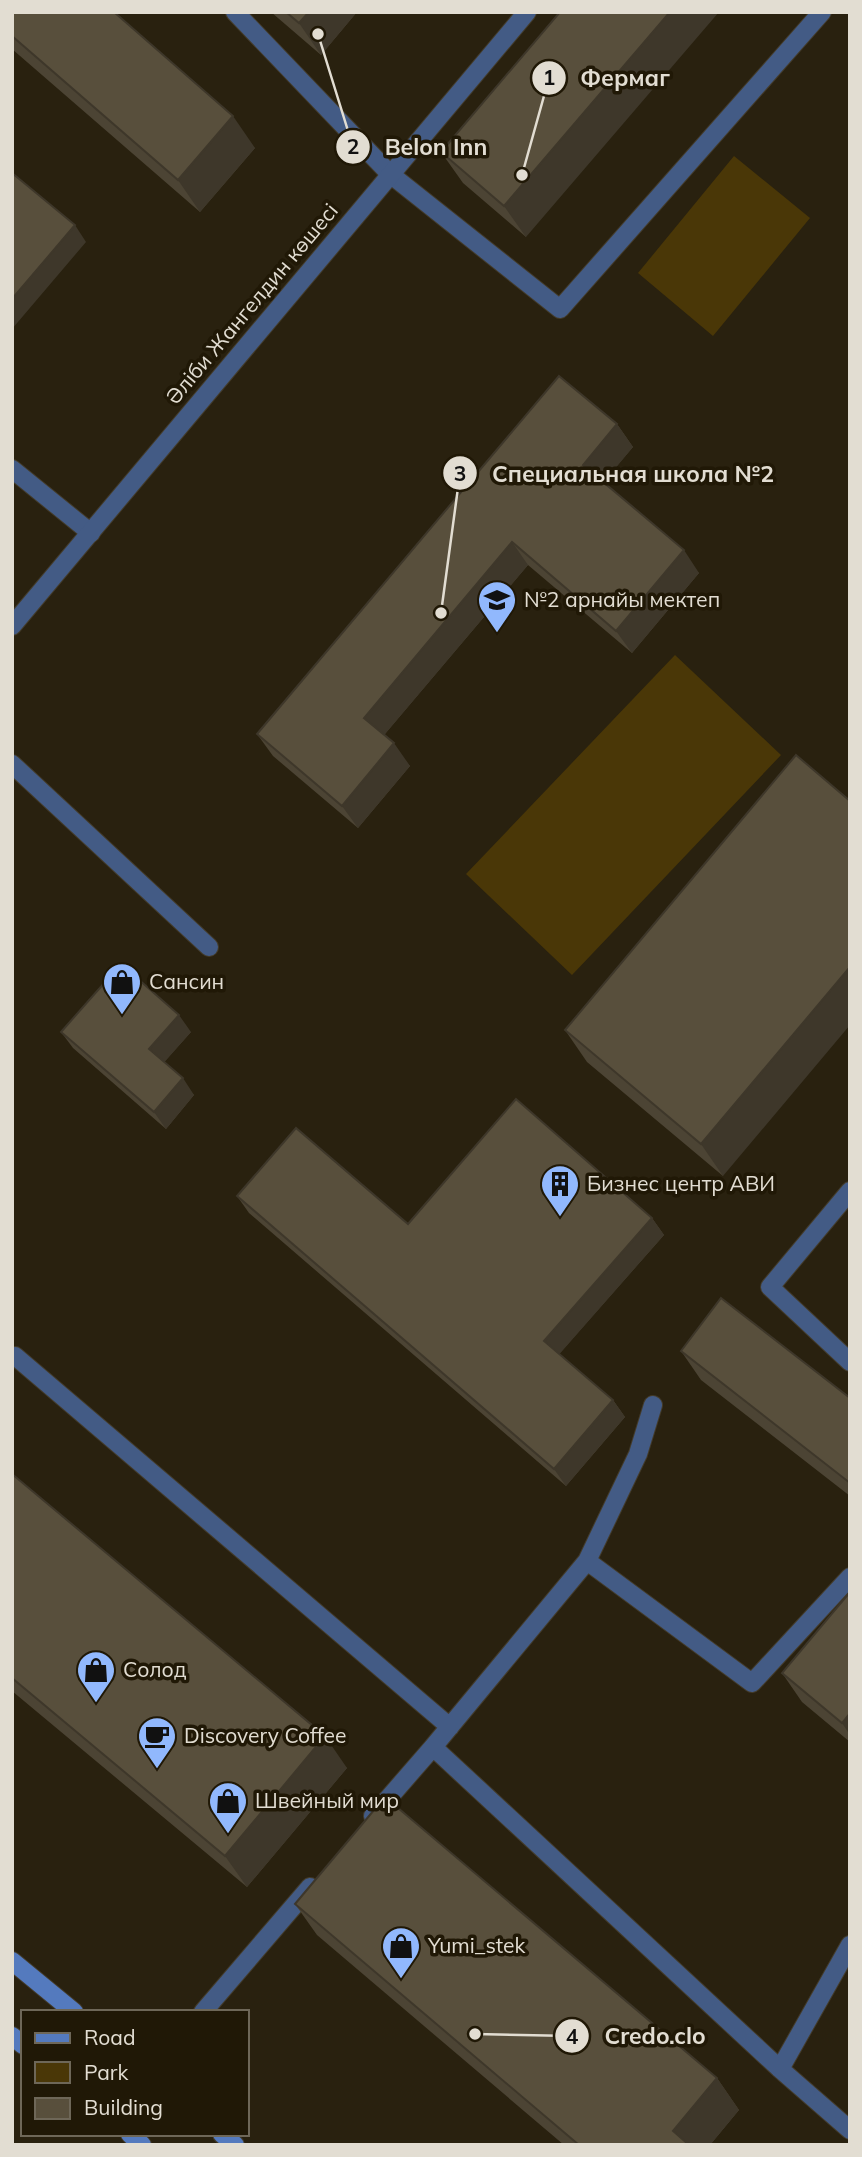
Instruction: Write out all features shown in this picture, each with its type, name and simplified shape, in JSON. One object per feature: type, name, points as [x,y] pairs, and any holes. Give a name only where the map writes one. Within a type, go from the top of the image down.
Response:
[{"type":"main road","points":[[12,1961],[72,2010]]},
{"type":"street","points":[[235,12],[390,174],[560,309],[822,12]]},
{"type":"street","name":"Әліби Жангелдин көшесі","points":[[12,626],[527,12]]},
{"type":"street","points":[[12,469],[91,533]]},
{"type":"street","points":[[12,764],[209,947]]},
{"type":"street","points":[[850,1191],[770,1287],[850,1362]]},
{"type":"street","points":[[12,1357],[15,1356],[450,1727]]},
{"type":"street","points":[[363,1828],[587,1561],[638,1454],[653,1405]]},
{"type":"street","points":[[587,1561],[752,1682],[850,1577]]},
{"type":"street","points":[[433,1747],[780,2069],[850,2130]]},
{"type":"street","points":[[205,2010],[319,1878]]},
{"type":"street","points":[[780,2069],[850,1945]]},
{"type":"green space","points":[[734,156],[810,218],[713,336],[638,273]]},
{"type":"green space","points":[[675,655],[781,755],[572,975],[466,874]]},
{"type":"building","points":[[12,12],[114,12],[233,116],[178,180],[12,36]]},
{"type":"building","points":[[286,12],[309,12],[299,23]]},
{"type":"building","points":[[560,12],[670,12],[504,206],[441,152]]},
{"type":"building","points":[[12,173],[75,225],[12,299]]},
{"type":"building","points":[[559,376],[617,424],[583,465],[684,550],[616,631],[512,542],[364,718],[394,743],[342,806],[257,734]]},
{"type":"building","points":[[796,755],[850,801],[850,967],[701,1144],[565,1030]]},
{"type":"building","points":[[121,964],[179,1015],[149,1049],[183,1078],[154,1112],[61,1032]]},
{"type":"building","points":[[516,1099],[652,1218],[544,1341],[613,1400],[554,1469],[237,1196],[296,1128],[408,1224]]},
{"type":"building","points":[[721,1298],[850,1398],[850,1483],[681,1351]]},
{"type":"building","points":[[12,1474],[325,1736],[225,1856],[12,1678]]},
{"type":"building","points":[[850,1592],[850,1713],[842,1723],[782,1673]]},
{"type":"building","points":[[385,1797],[717,2078],[673,2131],[689,2145],[579,2145],[295,1904]]},
{"type":"place","name":"Belon Inn","points":[[318,34]]},
{"type":"place","name":"Фермаг","points":[[522,175]]},
{"type":"place","name":"Специальная школа №2","points":[[441,613]]},
{"type":"place","name":"№2 арнайы мектеп","points":[[497,634]]},
{"type":"place","name":"Сансин","points":[[122,1016]]},
{"type":"place","name":"Бизнес центр АВИ","points":[[560,1218]]},
{"type":"place","name":"Солод","points":[[96,1704]]},
{"type":"place","name":"Discovery Coffee","points":[[157,1770]]},
{"type":"place","name":"Швейный мир","points":[[228,1835]]},
{"type":"place","name":"Yumi_stek","points":[[401,1980]]},
{"type":"place","name":"Credo.clo","points":[[475,2034]]}]
